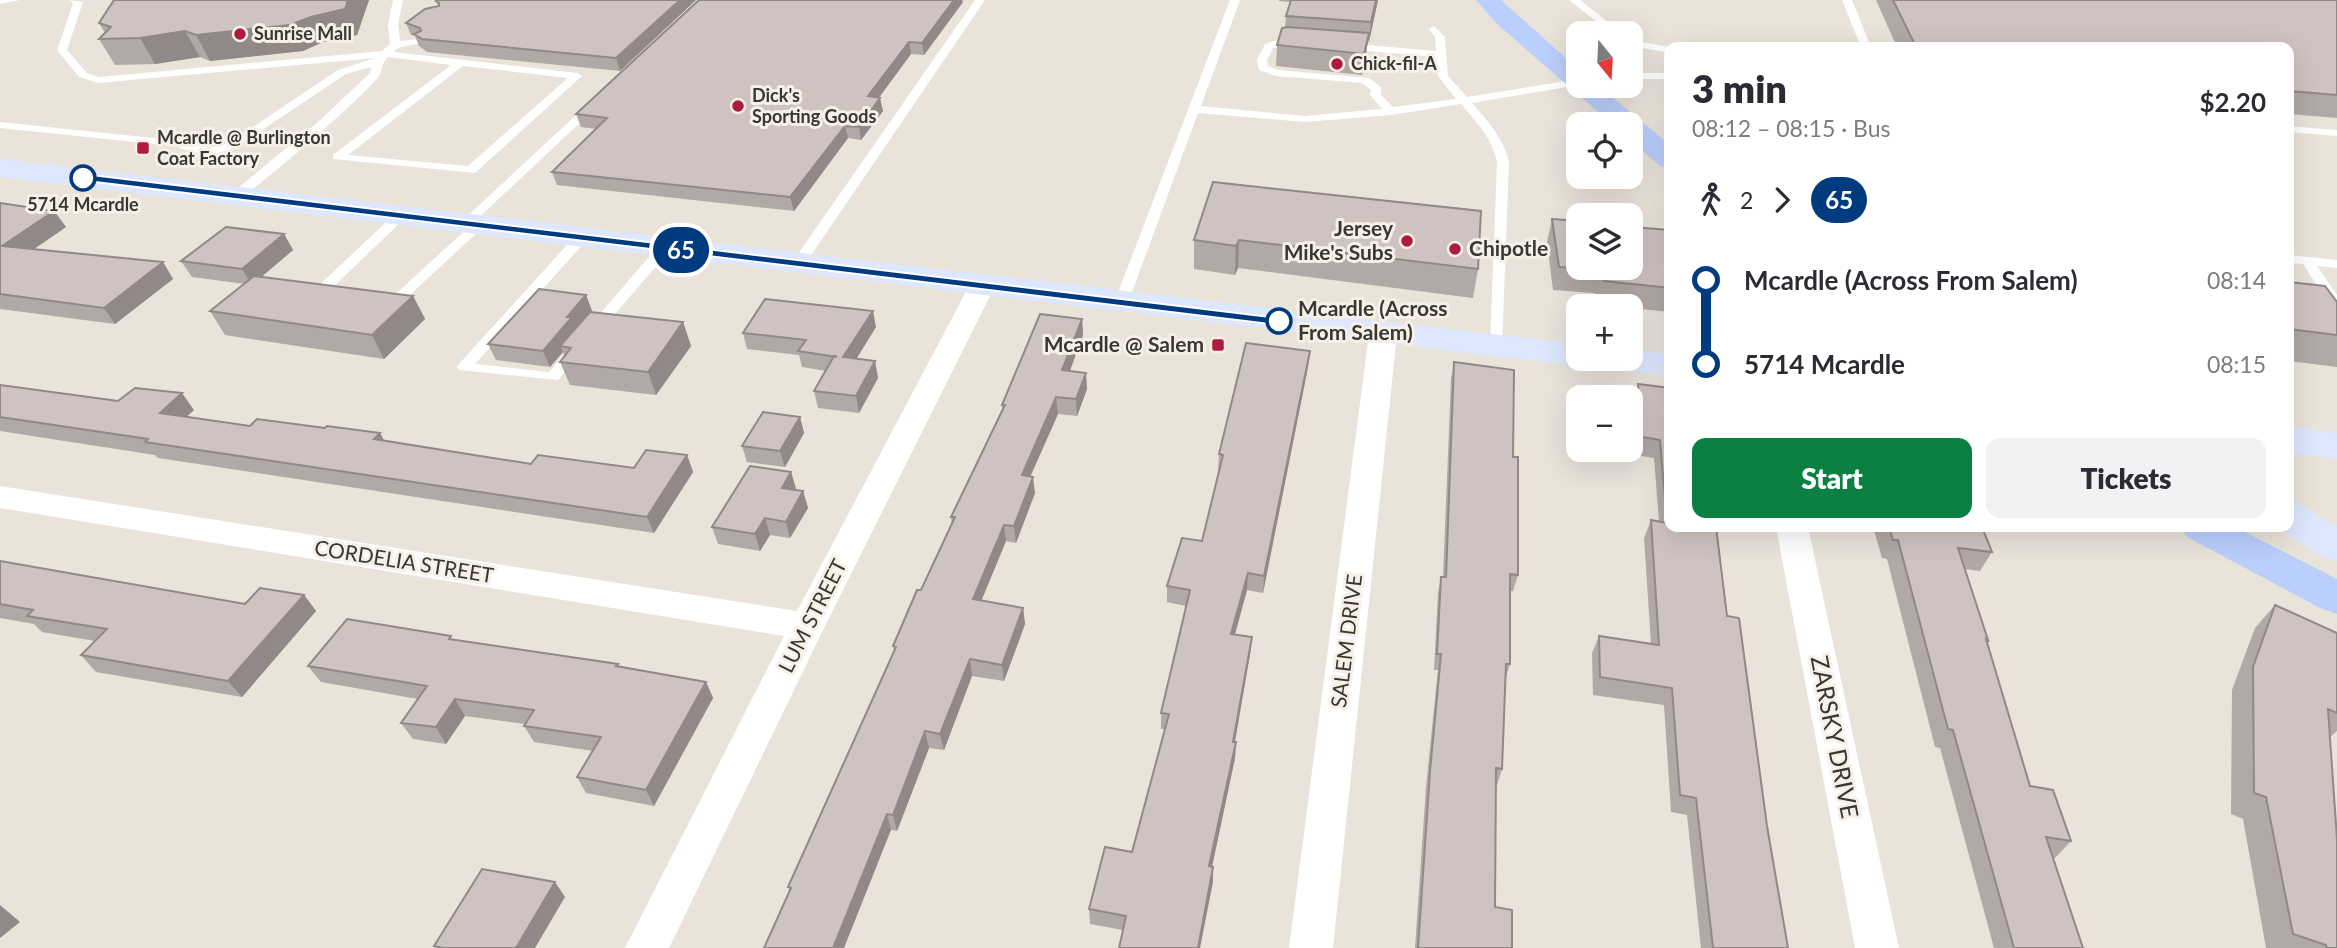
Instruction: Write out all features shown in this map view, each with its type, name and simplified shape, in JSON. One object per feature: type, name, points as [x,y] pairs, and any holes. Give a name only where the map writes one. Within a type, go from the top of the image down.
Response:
[{"type":"main road","points":[[1489,0],[1506,19],[1566,72]]},
{"type":"main road","points":[[1597,98],[1613,112]]},
{"type":"main road","points":[[1643,138],[1664,155]]},
{"type":"main road","points":[[0,167],[1121,303],[1566,354]]},
{"type":"main road","points":[[1643,362],[1664,364]]},
{"type":"main road","points":[[2294,519],[2337,546]]},
{"type":"main road","points":[[2211,532],[2337,597]]},
{"type":"street","name":"LUM STREET","points":[[647,948],[807,626],[982,286]]},
{"type":"street","name":"SALEM DRIVE","points":[[1311,948],[1383,334]]},
{"type":"street","name":"CORDELIA STREET","points":[[0,497],[807,626]]},
{"type":"street","name":"ZARSKY DRIVE","points":[[1793,532],[1877,948]]},
{"type":"lane","points":[[0,1],[15,0]]},
{"type":"lane","points":[[74,0],[78,2],[62,50],[83,75],[98,80],[382,58],[463,61],[577,76],[471,170],[337,157],[463,61]]},
{"type":"lane","points":[[236,196],[322,124],[374,74],[382,58],[395,45],[398,0]]},
{"type":"lane","points":[[798,264],[980,0]]},
{"type":"lane","points":[[1121,303],[1235,0]]},
{"type":"lane","points":[[1574,0],[1601,21]]},
{"type":"lane","points":[[1847,0],[1864,42]]},
{"type":"lane","points":[[1434,29],[1440,37],[1443,76],[1490,131],[1500,149],[1503,162],[1497,346]]},
{"type":"lane","points":[[395,45],[419,42]]},
{"type":"lane","points":[[1304,42],[1275,43],[1265,50],[1261,64],[1276,73],[1365,80],[1377,89],[1375,95],[1391,112]]},
{"type":"lane","points":[[1331,45],[1440,54]]},
{"type":"lane","points":[[1643,45],[1664,49]]},
{"type":"lane","points":[[0,125],[173,143],[209,152],[233,145],[342,72],[382,58]]},
{"type":"lane","points":[[1643,76],[1664,76]]},
{"type":"lane","points":[[1194,109],[1305,119],[1391,112],[1566,84]]},
{"type":"lane","points":[[368,300],[393,303],[606,93]]},
{"type":"lane","points":[[2294,129],[2337,133]]},
{"type":"lane","points":[[342,298],[317,295],[400,216]]},
{"type":"lane","points":[[581,238],[464,367],[553,377],[664,248]]},
{"type":"lane","points":[[2294,260],[2337,264]]},
{"type":"lane","points":[[2307,261],[2337,305]]},
{"type":"building","points":[[114,0],[348,0],[345,9],[290,25],[196,35],[185,31],[140,38],[99,39],[111,27],[99,23]]},
{"type":"building","points":[[680,0],[616,58],[422,39],[414,34],[421,31],[420,28],[406,23],[425,9],[439,6],[436,1]]},
{"type":"building","name":"Dick's Sporting Goods","points":[[699,0],[954,0],[922,43],[909,42],[868,96],[880,98],[859,127],[845,126],[790,197],[552,172],[607,118],[576,114]]},
{"type":"building","points":[[1291,0],[1376,0],[1371,22],[1286,16]]},
{"type":"building","points":[[1893,0],[2337,0],[2337,95],[2294,91],[2294,42],[1914,42]]},
{"type":"building","points":[[1282,28],[1369,33],[1364,54],[1277,45]]},
{"type":"building","points":[[1213,182],[1481,211],[1478,269],[1239,240],[1236,246],[1194,240]]},
{"type":"building","points":[[0,203],[54,211],[2,246],[163,262],[104,308],[0,294]]},
{"type":"building","points":[[1552,219],[1566,220],[1566,268],[1559,267]]},
{"type":"building","points":[[226,227],[284,234],[242,269],[181,261]]},
{"type":"building","points":[[1643,228],[1664,230],[1664,287],[1604,281],[1643,280]]},
{"type":"building","points":[[254,276],[413,296],[372,335],[210,311]]},
{"type":"building","points":[[2294,283],[2325,286],[2337,302],[2337,335],[2294,330]]},
{"type":"building","points":[[539,289],[586,295],[567,317],[572,317],[543,351],[488,344]]},
{"type":"building","points":[[765,299],[873,311],[843,357],[875,361],[856,396],[814,391],[834,356],[798,351],[806,340],[743,333]]},
{"type":"building","points":[[590,312],[683,322],[648,372],[560,362],[571,348],[560,346]]},
{"type":"building","points":[[1040,314],[1082,319],[1062,370],[1086,373],[1076,399],[1056,397],[1022,475],[1033,477],[1014,526],[1004,525],[973,599],[1023,608],[1002,665],[970,659],[940,734],[925,731],[893,815],[887,814],[833,948],[764,948],[791,888],[788,887],[896,647],[893,646],[917,590],[921,590],[955,517],[951,517],[1005,405],[1002,405]]},
{"type":"building","points":[[1246,343],[1310,351],[1264,576],[1248,573],[1231,634],[1252,637],[1233,742],[1236,742],[1209,866],[1213,867],[1198,948],[1119,948],[1126,916],[1089,909],[1105,847],[1132,852],[1169,714],[1161,713],[1190,590],[1167,586],[1182,538],[1202,541],[1223,455],[1219,454]]},
{"type":"building","points":[[1454,362],[1514,370],[1513,457],[1518,457],[1518,575],[1510,574],[1510,664],[1506,664],[1502,769],[1496,768],[1495,907],[1512,910],[1512,948],[1418,948],[1441,654],[1437,654],[1441,577],[1446,577]]},
{"type":"building","points":[[1638,384],[1664,387],[1664,487],[1660,440],[1643,437],[1643,385]]},
{"type":"building","points":[[0,385],[118,401],[135,388],[182,393],[160,413],[250,426],[257,419],[380,433],[374,439],[531,464],[538,455],[634,468],[646,450],[687,455],[647,517],[145,442],[148,439],[0,417]]},
{"type":"building","points":[[763,412],[800,417],[780,451],[742,446]]},
{"type":"building","points":[[750,466],[791,472],[782,488],[803,491],[786,522],[765,518],[755,534],[712,527]]},
{"type":"building","points":[[1651,520],[1664,522],[1664,532],[1717,532],[1727,616],[1739,618],[1767,826],[1788,948],[1713,948],[1696,798],[1680,795],[1672,688],[1600,677],[1599,636],[1659,645]]},
{"type":"building","points":[[1891,532],[1984,532],[1992,552],[1958,548],[2030,786],[2053,790],[2071,841],[2046,837],[2083,948],[2014,948],[1953,730],[1948,729],[1898,540],[1893,540]]},
{"type":"building","points":[[0,561],[245,604],[260,588],[304,595],[228,681],[81,655],[107,629],[27,616],[33,610],[0,604]]},
{"type":"building","points":[[2275,605],[2337,633],[2337,713],[2328,709],[2337,839],[2337,948],[2327,948],[2326,945],[2293,934],[2266,797],[2254,793],[2253,667]]},
{"type":"building","points":[[347,619],[451,636],[449,639],[618,664],[616,666],[706,682],[646,790],[577,777],[601,737],[524,726],[534,710],[455,699],[436,727],[401,723],[427,686],[308,666]]},
{"type":"building","points":[[482,869],[555,882],[516,948],[434,946]]},
{"type":"bus line","name":"65","points":[[83,178],[1279,321]]},
{"type":"place","name":"Sunrise Mall","points":[[240,34]]},
{"type":"place","name":"Chick-fil-A","points":[[1337,64]]},
{"type":"place","name":"Dick's Sporting Goods","points":[[738,106]]},
{"type":"place","name":"Mcardle @ Burlington Coat Factory","points":[[143,148]]},
{"type":"place","name":"5714 Mcardle","points":[[83,178]]},
{"type":"place","name":"Jersey Mike's Subs","points":[[1407,241]]},
{"type":"place","name":"Chipotle","points":[[1455,249]]},
{"type":"place","name":"Mcardle (Across From Salem)","points":[[1279,321]]},
{"type":"place","name":"Mcardle @ Salem","points":[[1218,345]]}]
